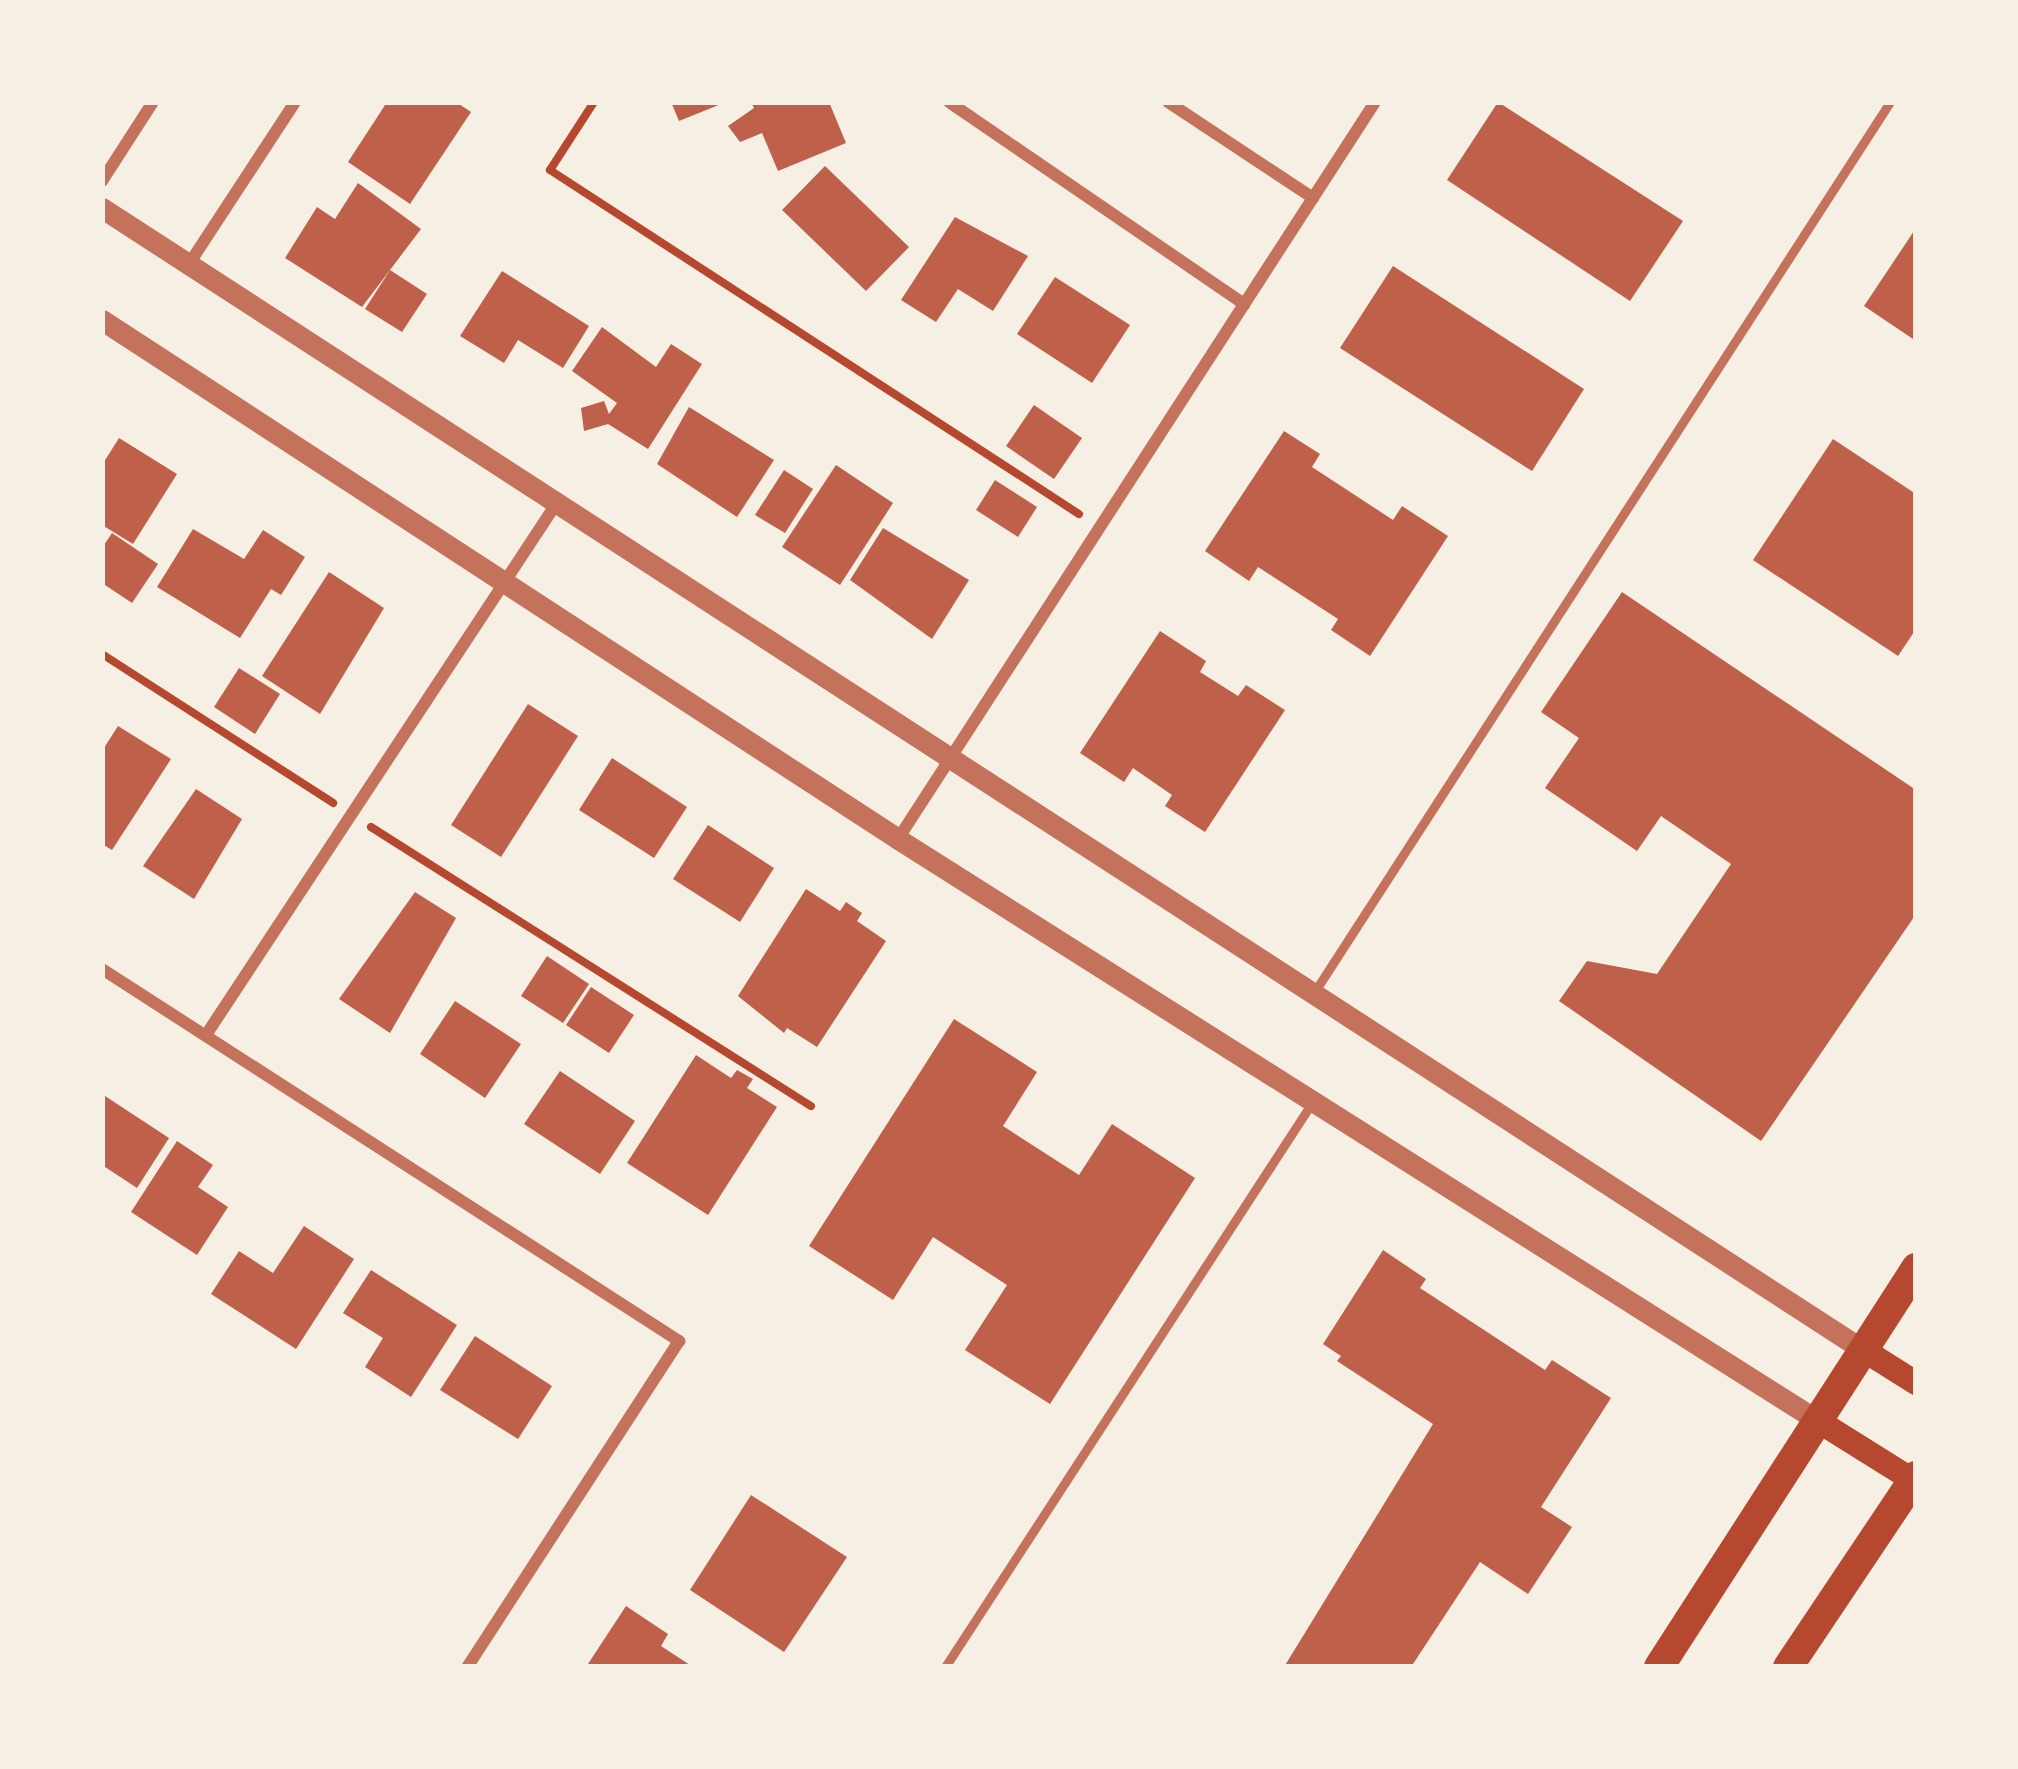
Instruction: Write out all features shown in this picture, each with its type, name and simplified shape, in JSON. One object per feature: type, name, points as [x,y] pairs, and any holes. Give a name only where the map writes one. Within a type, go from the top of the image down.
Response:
[{"type":"main road","points":[[1659,1667],[1916,1268]]},
{"type":"main road","points":[[1862,1349],[1916,1383]]},
{"type":"main road","points":[[1788,1667],[1915,1479],[1815,1419]]},
{"type":"street","points":[[102,181],[153,102]]},
{"type":"street","points":[[189,264],[295,102]]},
{"type":"street","points":[[950,102],[1244,304]]},
{"type":"street","points":[[1168,102],[1313,198]]},
{"type":"street","points":[[898,838],[1375,102]]},
{"type":"street","points":[[102,208],[952,754],[1862,1349]]},
{"type":"street","points":[[102,320],[898,838],[1815,1419]]},
{"type":"street","points":[[206,1036],[558,501]]},
{"type":"street","points":[[102,969],[679,1341],[467,1667]]},
{"type":"lane","points":[[1315,991],[1890,102]]},
{"type":"lane","points":[[945,1667],[1313,1101]]},
{"type":"path","points":[[594,102],[550,170],[1099,528]]},
{"type":"path","points":[[102,654],[812,1106]]},
{"type":"building","points":[[387,102],[456,102],[471,112],[410,204],[348,162]]},
{"type":"building","points":[[671,102],[726,102],[679,121]]},
{"type":"building","points":[[751,102],[829,102],[846,143],[778,171],[762,133],[740,142],[728,126],[754,108]]},
{"type":"building","points":[[1498,102],[1683,221],[1630,301],[1447,180]]},
{"type":"building","points":[[825,166],[909,247],[866,291],[782,210]]},
{"type":"building","points":[[358,183],[421,229],[362,307],[285,258],[317,207],[335,219]]},
{"type":"building","points":[[955,217],[1028,256],[993,311],[958,289],[936,322],[901,300]]},
{"type":"building","points":[[1916,228],[1916,341],[1864,306]]},
{"type":"building","points":[[1393,266],[1584,389],[1532,471],[1340,348]]},
{"type":"building","points":[[390,270],[427,294],[402,332],[365,309]]},
{"type":"building","points":[[502,271],[589,326],[563,368],[518,340],[504,363],[460,336]]},
{"type":"building","points":[[1055,277],[1130,325],[1092,383],[1017,334]]},
{"type":"building","points":[[602,327],[656,367],[671,344],[702,364],[648,449],[608,424],[584,431],[581,408],[604,401],[609,414],[617,403],[572,371]]},
{"type":"building","points":[[1034,405],[1082,438],[1054,479],[1006,446]]},
{"type":"building","points":[[689,407],[774,460],[737,517],[657,464]]},
{"type":"building","points":[[1284,431],[1320,454],[1312,467],[1393,520],[1402,506],[1448,536],[1370,656],[1331,630],[1338,619],[1258,567],[1249,581],[1205,551]]},
{"type":"building","points":[[119,438],[177,474],[133,544],[102,525],[102,465]]},
{"type":"building","points":[[1833,439],[1916,494],[1916,629],[1898,656],[1753,560]]},
{"type":"building","points":[[836,465],[893,503],[840,585],[782,547]]},
{"type":"building","points":[[784,470],[813,489],[785,533],[755,515]]},
{"type":"building","points":[[995,480],[1037,507],[1018,537],[976,510]]},
{"type":"building","points":[[883,528],[969,580],[932,639],[850,580]]},
{"type":"building","points":[[193,529],[244,559],[263,530],[305,557],[281,595],[271,589],[240,638],[157,587]]},
{"type":"building","points":[[112,533],[158,564],[132,603],[102,583],[102,548]]},
{"type":"building","points":[[329,572],[384,608],[320,714],[262,676]]},
{"type":"building","points":[[1622,592],[1916,790],[1916,914],[1761,1141],[1559,1001],[1587,961],[1657,974],[1731,864],[1661,816],[1637,851],[1545,788],[1579,738],[1541,712]]},
{"type":"building","points":[[1160,631],[1206,661],[1200,672],[1238,696],[1246,685],[1285,710],[1205,832],[1165,806],[1172,795],[1133,768],[1124,782],[1080,753]]},
{"type":"building","points":[[239,668],[280,694],[255,734],[214,707]]},
{"type":"building","points":[[528,704],[578,736],[501,857],[451,825]]},
{"type":"building","points":[[118,726],[171,759],[112,850],[102,844],[102,751]]},
{"type":"building","points":[[612,758],[687,807],[654,858],[579,810]]},
{"type":"building","points":[[196,789],[242,819],[194,899],[143,866]]},
{"type":"building","points":[[708,825],[774,868],[740,922],[673,879]]},
{"type":"building","points":[[806,889],[840,911],[846,902],[862,913],[857,921],[886,941],[817,1047],[787,1028],[784,1033],[738,996]]},
{"type":"building","points":[[415,892],[456,918],[390,1033],[339,999]]},
{"type":"building","points":[[547,956],[589,984],[563,1023],[521,996]]},
{"type":"building","points":[[591,987],[634,1015],[609,1053],[566,1025]]},
{"type":"building","points":[[455,1001],[521,1044],[485,1098],[420,1054]]},
{"type":"building","points":[[954,1019],[1037,1072],[1003,1126],[1079,1175],[1112,1124],[1195,1178],[1050,1404],[965,1350],[1007,1285],[933,1237],[893,1300],[809,1246]]},
{"type":"building","points":[[696,1055],[731,1078],[737,1070],[753,1079],[747,1088],[777,1107],[708,1215],[627,1163]]},
{"type":"building","points":[[560,1071],[635,1121],[600,1174],[524,1124]]},
{"type":"building","points":[[102,1094],[169,1138],[137,1188],[102,1165]]},
{"type":"building","points":[[177,1141],[213,1165],[198,1187],[228,1207],[197,1255],[131,1212]]},
{"type":"building","points":[[304,1226],[354,1259],[296,1349],[211,1294],[239,1251],[273,1273]]},
{"type":"building","points":[[1383,1250],[1426,1279],[1420,1288],[1545,1370],[1552,1360],[1611,1398],[1541,1507],[1572,1527],[1528,1594],[1480,1562],[1411,1667],[1284,1667],[1433,1424],[1337,1361],[1341,1356],[1323,1344]]},
{"type":"building","points":[[371,1270],[457,1325],[411,1397],[365,1367],[383,1338],[343,1313]]},
{"type":"building","points":[[475,1336],[552,1386],[518,1439],[440,1390]]},
{"type":"building","points":[[751,1495],[847,1557],[784,1652],[690,1590]]},
{"type":"building","points":[[626,1606],[668,1634],[661,1646],[693,1667],[586,1667]]}]
